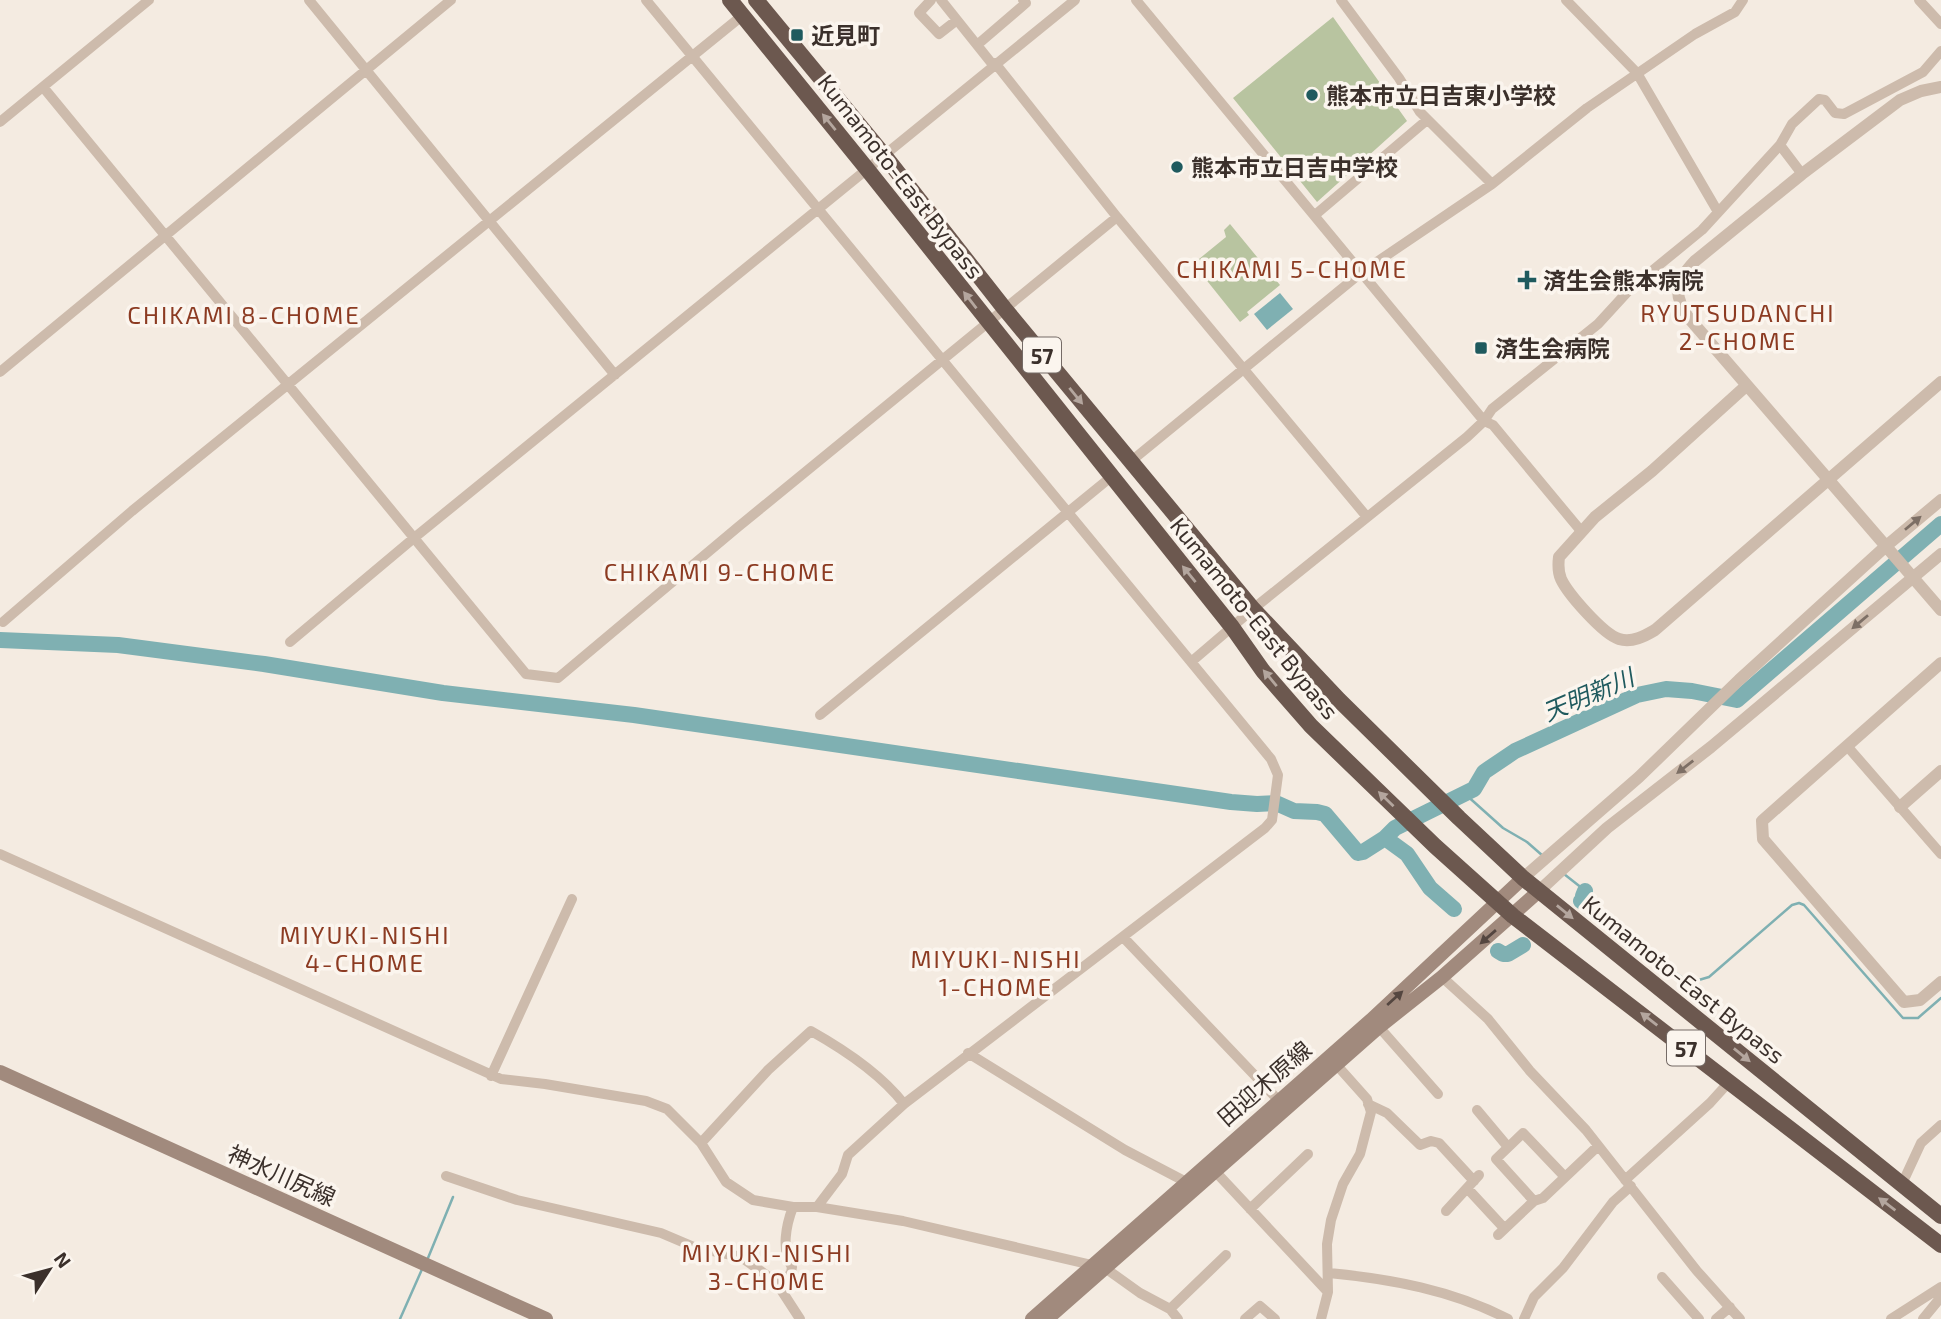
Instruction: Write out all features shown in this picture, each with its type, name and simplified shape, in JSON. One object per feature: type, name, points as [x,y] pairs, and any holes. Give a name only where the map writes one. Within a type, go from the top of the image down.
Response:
[{"type":"highway","name":"Kumamoto-East Bypass","points":[[730,0],[1264,671],[1311,726],[1435,846],[1513,916],[1941,1245]]},
{"type":"highway","name":"Kumamoto-East Bypass","points":[[762,2],[1004,309],[1129,462],[1253,609],[1339,700],[1523,878],[1941,1216]]},
{"type":"main road","name":"田迎木原線","points":[[1047,1319],[1099,1267],[1333,1061],[1523,878]]},
{"type":"main road","name":"田迎木原線","points":[[1333,1061],[1443,977],[1539,891]]},
{"type":"main road","name":"神水川尻線","points":[[0,1072],[546,1319]]},
{"type":"main road","name":"田迎木原線","points":[[1032,1319],[1099,1267]]},
{"type":"street","points":[[0,122],[149,0]]},
{"type":"street","points":[[309,0],[615,375]]},
{"type":"street","points":[[0,372],[452,0]]},
{"type":"street","points":[[646,0],[1271,759],[1278,775],[1272,820],[1262,831],[904,1104],[848,1155],[842,1174],[817,1207]]},
{"type":"street","points":[[931,0],[919,13],[939,34],[957,20]]},
{"type":"street","points":[[959,0],[945,4],[1116,216],[1367,517]]},
{"type":"street","points":[[977,45],[1026,3],[1023,0]]},
{"type":"street","points":[[290,642],[1075,0]]},
{"type":"street","points":[[1136,0],[1484,421],[1493,425],[1581,531]]},
{"type":"street","points":[[1341,0],[1399,78],[1420,112],[1492,184]]},
{"type":"street","points":[[1566,0],[1637,73],[1718,212]]},
{"type":"street","points":[[1129,462],[1362,272],[1492,184],[1587,107],[1696,34],[1735,12],[1742,0]]},
{"type":"street","points":[[1919,0],[1941,24]]},
{"type":"street","points":[[3,622],[132,511],[743,15]]},
{"type":"street","points":[[1191,662],[1467,438],[1492,409],[1598,324],[1645,276],[1702,230],[1780,145],[1793,124],[1819,99],[1825,100],[1835,113],[1844,114],[1923,72],[1941,51]]},
{"type":"street","points":[[1941,86],[1900,100],[1802,174],[1695,261],[1682,276],[1678,289],[1678,299],[1688,317],[1941,610]]},
{"type":"street","points":[[43,87],[526,674],[558,678],[1116,216]]},
{"type":"street","points":[[1315,215],[1427,120]]},
{"type":"street","points":[[1780,145],[1802,174]]},
{"type":"street","points":[[1645,276],[1652,283],[1678,289]]},
{"type":"street","points":[[1746,386],[1581,531],[1559,557],[1561,578],[1567,589],[1603,628],[1619,639],[1640,639],[1656,630],[1941,382]]},
{"type":"street","points":[[820,715],[1111,477]]},
{"type":"street","points":[[1523,878],[1595,816],[1739,680],[1889,552],[1941,499]]},
{"type":"street","points":[[1539,891],[1607,828],[1711,747],[1911,576],[1941,554]]},
{"type":"street","points":[[1941,663],[1762,821],[1763,839],[1904,1002],[1920,1000],[1941,982]]},
{"type":"street","points":[[1847,747],[1941,854]]},
{"type":"street","points":[[1900,807],[1941,771]]},
{"type":"street","points":[[0,854],[491,1076],[646,1101],[667,1109],[701,1143],[726,1182],[752,1200],[903,1221],[1099,1267],[1170,1309],[1178,1319]]},
{"type":"street","points":[[491,1076],[572,899]]},
{"type":"street","points":[[1123,937],[1283,1105]]},
{"type":"street","points":[[1443,977],[1488,1019],[1530,1071],[1598,1146],[1740,1319]]},
{"type":"street","points":[[1379,1027],[1437,1094]]},
{"type":"street","points":[[701,1143],[768,1070],[811,1031],[867,1070],[904,1104]]},
{"type":"street","points":[[968,1054],[1125,1150],[1191,1185]]},
{"type":"street","points":[[1321,1319],[1328,1292],[1326,1244],[1331,1220],[1343,1184],[1360,1154],[1371,1112],[1367,1099],[1333,1061]]},
{"type":"street","points":[[1524,1319],[1534,1297],[1563,1268],[1628,1183],[1729,1082]]},
{"type":"street","points":[[1368,1104],[1387,1113],[1420,1145],[1431,1141],[1439,1143],[1473,1181],[1501,1232],[1534,1201],[1544,1198],[1598,1146]]},
{"type":"street","points":[[1477,1110],[1508,1147]]},
{"type":"street","points":[[1902,1184],[1921,1143],[1941,1125]]},
{"type":"street","points":[[1534,1201],[1496,1159],[1523,1133],[1566,1177]]},
{"type":"street","points":[[1250,1209],[1308,1154]]},
{"type":"street","points":[[1212,1167],[1328,1292]]},
{"type":"street","points":[[446,1176],[517,1200],[661,1233],[694,1247],[741,1258],[779,1287],[800,1319]]},
{"type":"street","points":[[1446,1211],[1473,1181]]},
{"type":"street","points":[[779,1287],[791,1273],[792,1267],[787,1259],[787,1240],[788,1222],[793,1207]]},
{"type":"street","points":[[1170,1309],[1227,1255]]},
{"type":"street","points":[[1329,1273],[1377,1278],[1460,1297],[1508,1319]]},
{"type":"street","points":[[1662,1278],[1699,1319]]},
{"type":"street","points":[[1891,1319],[1941,1287]]},
{"type":"street","points":[[1923,1319],[1941,1297]]},
{"type":"street","points":[[1245,1319],[1259,1306],[1275,1319]]},
{"type":"street","points":[[1716,1319],[1730,1307]]},
{"type":"green space","points":[[1333,17],[1407,121],[1317,202],[1233,98]]},
{"type":"green space","points":[[1230,224],[1280,285],[1247,312],[1249,315],[1240,322],[1204,277],[1210,272],[1199,259],[1226,237],[1224,230]]},
{"type":"water","points":[[1280,293],[1293,309],[1267,330],[1254,314]]},
{"type":"waterway","name":"天明新川","points":[[1385,838],[1395,828],[1474,789],[1484,772],[1515,751],[1637,695],[1666,689],[1737,700],[1941,524]]},
{"type":"waterway","points":[[0,640],[118,645],[264,664],[443,693],[634,715],[1231,802],[1276,803],[1294,811],[1325,814],[1358,853],[1385,838],[1407,854],[1430,888],[1454,909]]},
{"type":"waterway","points":[[1464,793],[1503,828],[1527,842],[1543,856]]},
{"type":"waterway","points":[[1564,874],[1592,896],[1598,908],[1681,977],[1692,982],[1709,977],[1792,905],[1799,903],[1804,905],[1903,1018],[1918,1018],[1941,998]]},
{"type":"waterway","points":[[1581,901],[1584,900],[1585,891]]},
{"type":"waterway","points":[[1498,951],[1508,954],[1523,945]]},
{"type":"waterway","points":[[428,1258],[453,1197]]},
{"type":"waterway","points":[[400,1319],[423,1267]]},
{"type":"place","name":"近見町","points":[[797,35]]},
{"type":"place","name":"熊本市立日吉東小学校","points":[[1312,95]]},
{"type":"place","name":"熊本市立日吉中学校","points":[[1177,167]]},
{"type":"place","name":"済生会熊本病院","points":[[1527,280]]},
{"type":"place","name":"済生会病院","points":[[1481,348]]},
{"type":"district","name":"CHIKAMI 5-CHOME","points":[[1292,268]]},
{"type":"district","name":"CHIKAMI 8-CHOME","points":[[244,314]]},
{"type":"district","name":"RYUTSUDANCHI 2-CHOME","points":[[1738,326]]},
{"type":"district","name":"CHIKAMI 9-CHOME","points":[[720,571]]},
{"type":"district","name":"MIYUKI-NISHI 4-CHOME","points":[[365,948]]},
{"type":"district","name":"MIYUKI-NISHI 1-CHOME","points":[[996,972]]},
{"type":"district","name":"MIYUKI-NISHI 3-CHOME","points":[[767,1266]]}]
